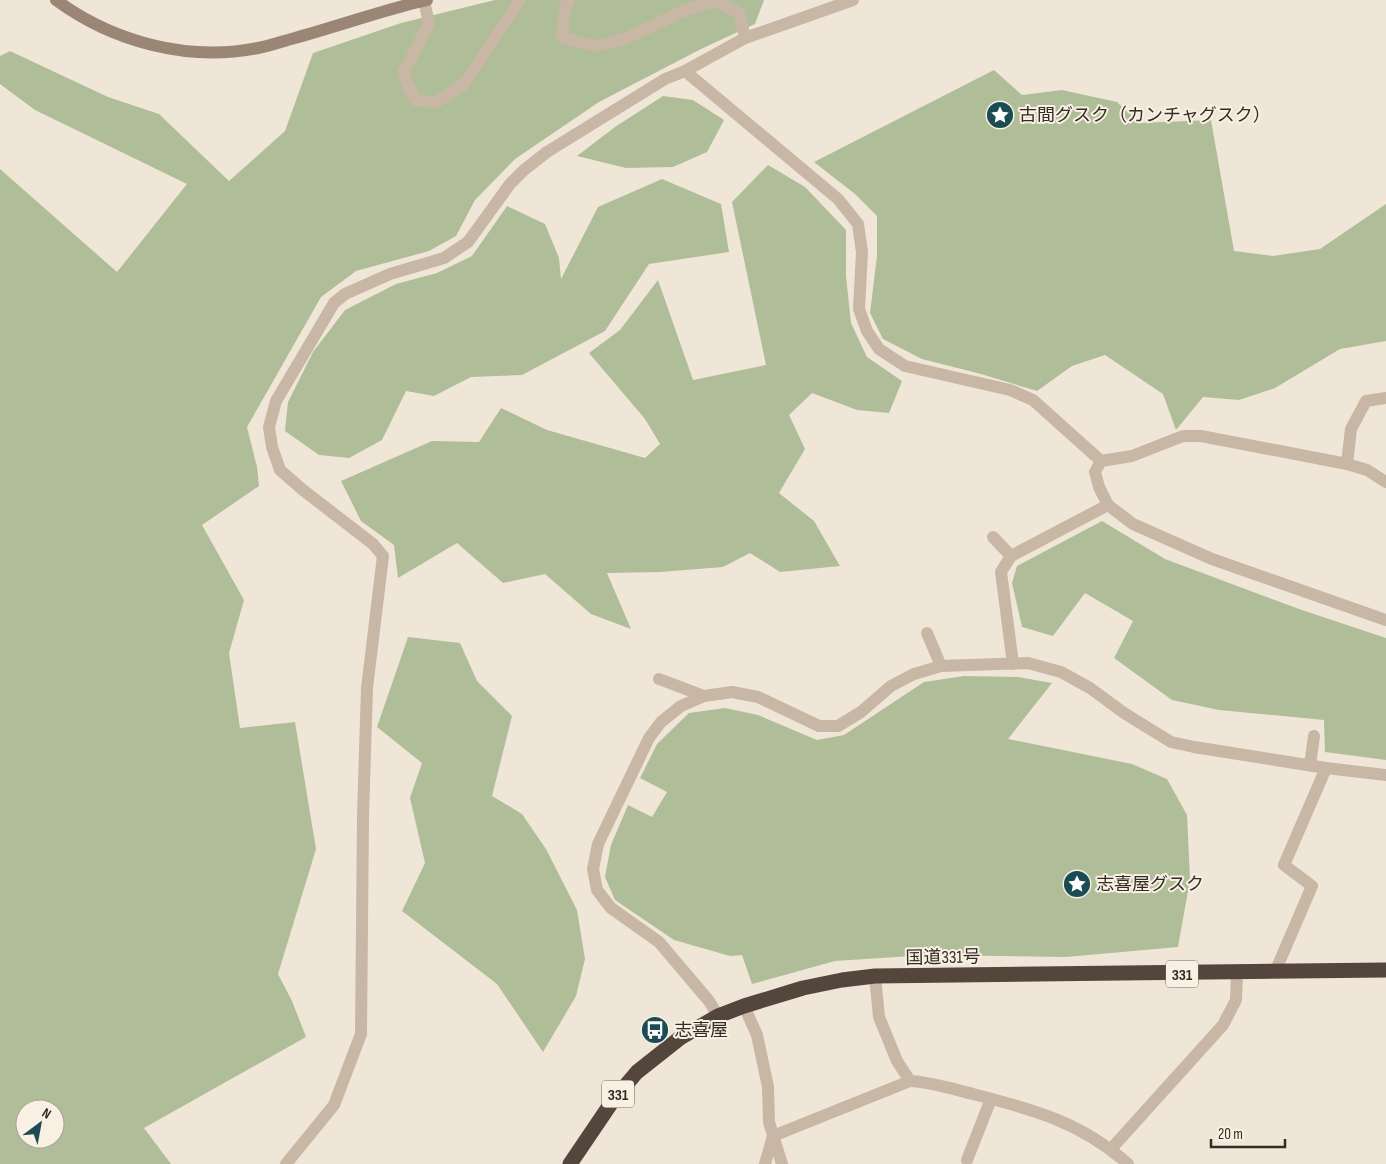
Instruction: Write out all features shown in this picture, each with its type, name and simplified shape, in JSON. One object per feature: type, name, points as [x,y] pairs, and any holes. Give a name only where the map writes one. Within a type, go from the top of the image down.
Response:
[{"type":"highway","name":"国道331号","points":[[570,1164],[614,1099],[637,1072],[680,1038],[718,1016],[803,988],[875,976],[1386,970]]},
{"type":"street","points":[[56,0],[76,15],[115,34],[153,46],[206,53],[258,48],[425,0],[429,23],[403,74],[414,100],[435,103],[464,84],[520,0]]},
{"type":"street","points":[[569,0],[565,7],[562,37],[595,46],[625,39],[681,12],[715,2],[739,13],[745,38]]},
{"type":"street","points":[[286,1164],[334,1105],[362,1034],[363,816],[367,688],[383,556],[373,544],[280,470],[272,447],[269,427],[276,401],[334,303],[345,294],[390,274],[444,258],[468,242],[510,184],[540,158],[665,79],[686,71],[745,38],[853,0]]},
{"type":"street","points":[[686,71],[838,199],[858,224],[862,252],[859,309],[867,331],[879,349],[905,366],[1010,390],[1033,400],[1101,461]]},
{"type":"street","points":[[1347,464],[1351,429],[1366,401],[1386,398]]},
{"type":"street","points":[[1101,461],[1132,456],[1184,436],[1201,436],[1347,464],[1367,470],[1386,482]]},
{"type":"street","points":[[1101,461],[1095,472],[1099,487],[1108,504],[1134,524],[1195,552],[1386,620]]},
{"type":"street","points":[[1013,664],[1001,572],[1011,556],[1108,504]]},
{"type":"street","points":[[993,537],[1011,556]]},
{"type":"street","points":[[928,633],[942,666]]},
{"type":"street","points":[[718,1016],[709,1001],[659,942],[611,908],[597,890],[592,869],[598,844],[649,738],[661,722],[680,706],[704,696],[732,692],[758,697],[819,726],[838,726],[861,712],[892,686],[914,674],[942,666],[1028,663],[1061,672],[1090,688],[1140,724],[1171,742],[1326,768],[1386,775]]},
{"type":"street","points":[[659,679],[704,696]]},
{"type":"street","points":[[1310,765],[1314,736]]},
{"type":"street","points":[[1275,972],[1312,886],[1284,865],[1326,768]]},
{"type":"street","points":[[1111,1149],[1223,1025],[1236,1000],[1237,973]]},
{"type":"street","points":[[875,976],[880,1016],[897,1061],[910,1081]]},
{"type":"street","points":[[744,1006],[757,1035],[768,1087],[769,1122],[782,1164]]},
{"type":"street","points":[[773,1136],[910,1081],[924,1082],[1035,1111],[1058,1119],[1111,1149],[1128,1164]]},
{"type":"street","points":[[967,1160],[991,1099]]},
{"type":"street","points":[[765,1164],[773,1136]]},
{"type":"green space","points":[[495,0],[764,0],[755,24],[701,49],[599,102],[515,159],[475,200],[456,236],[429,251],[356,271],[321,297],[247,427],[257,467],[259,486],[202,525],[244,600],[229,653],[240,728],[295,722],[316,849],[278,974],[292,1001],[306,1037],[144,1128],[171,1164],[0,1164],[0,169],[117,272],[187,184],[35,110],[0,84],[0,56],[10,51],[108,97],[159,114],[229,181],[285,131],[313,53],[401,23]]},
{"type":"green space","points":[[994,70],[1022,95],[1062,90],[1117,102],[1140,123],[1211,120],[1234,251],[1273,256],[1320,249],[1386,204],[1386,341],[1340,349],[1275,388],[1239,400],[1203,397],[1176,430],[1163,394],[1105,355],[1072,366],[1037,391],[922,359],[883,339],[870,313],[877,256],[877,216],[855,194],[814,162]]},
{"type":"green space","points":[[663,96],[693,100],[724,120],[707,152],[673,167],[626,168],[577,156],[615,127]]},
{"type":"green space","points":[[768,165],[805,187],[846,230],[846,276],[851,323],[867,357],[902,381],[889,413],[857,410],[812,393],[789,415],[805,449],[779,493],[814,521],[840,566],[780,572],[750,553],[723,567],[660,572],[607,573],[631,629],[591,614],[545,574],[503,583],[457,543],[398,578],[394,545],[361,521],[341,481],[432,441],[479,442],[501,408],[547,430],[645,458],[660,444],[645,419],[589,353],[620,330],[658,280],[693,380],[766,365],[732,202]]},
{"type":"green space","points":[[662,179],[721,204],[729,252],[649,264],[605,331],[522,375],[471,377],[434,396],[406,391],[382,440],[349,458],[319,455],[285,431],[288,402],[313,352],[345,310],[396,284],[437,273],[472,256],[507,206],[545,224],[559,258],[561,279],[598,207]]},
{"type":"green space","points":[[1102,521],[1165,559],[1299,609],[1386,638],[1386,760],[1325,752],[1324,720],[1219,710],[1172,700],[1114,658],[1133,621],[1085,593],[1053,636],[1022,627],[1012,583],[1017,566]]},
{"type":"green space","points":[[408,637],[460,643],[477,681],[512,716],[492,796],[522,814],[546,849],[577,910],[585,959],[576,996],[543,1052],[497,984],[402,911],[425,863],[410,798],[422,763],[377,727]]},
{"type":"green space","points":[[964,676],[1018,677],[1052,683],[1008,739],[1132,764],[1167,779],[1187,815],[1190,880],[1178,947],[1066,957],[927,955],[835,961],[752,984],[742,955],[730,956],[674,940],[615,900],[605,877],[611,845],[628,805],[652,817],[667,792],[640,778],[657,744],[689,713],[725,708],[758,715],[817,740],[844,735],[924,682]]},
{"type":"place","name":"古間グスク（カンチャグスク）","points":[[1000,115]]},
{"type":"place","name":"志喜屋グスク","points":[[1077,884]]},
{"type":"place","name":"志喜屋","points":[[655,1030]]}]
